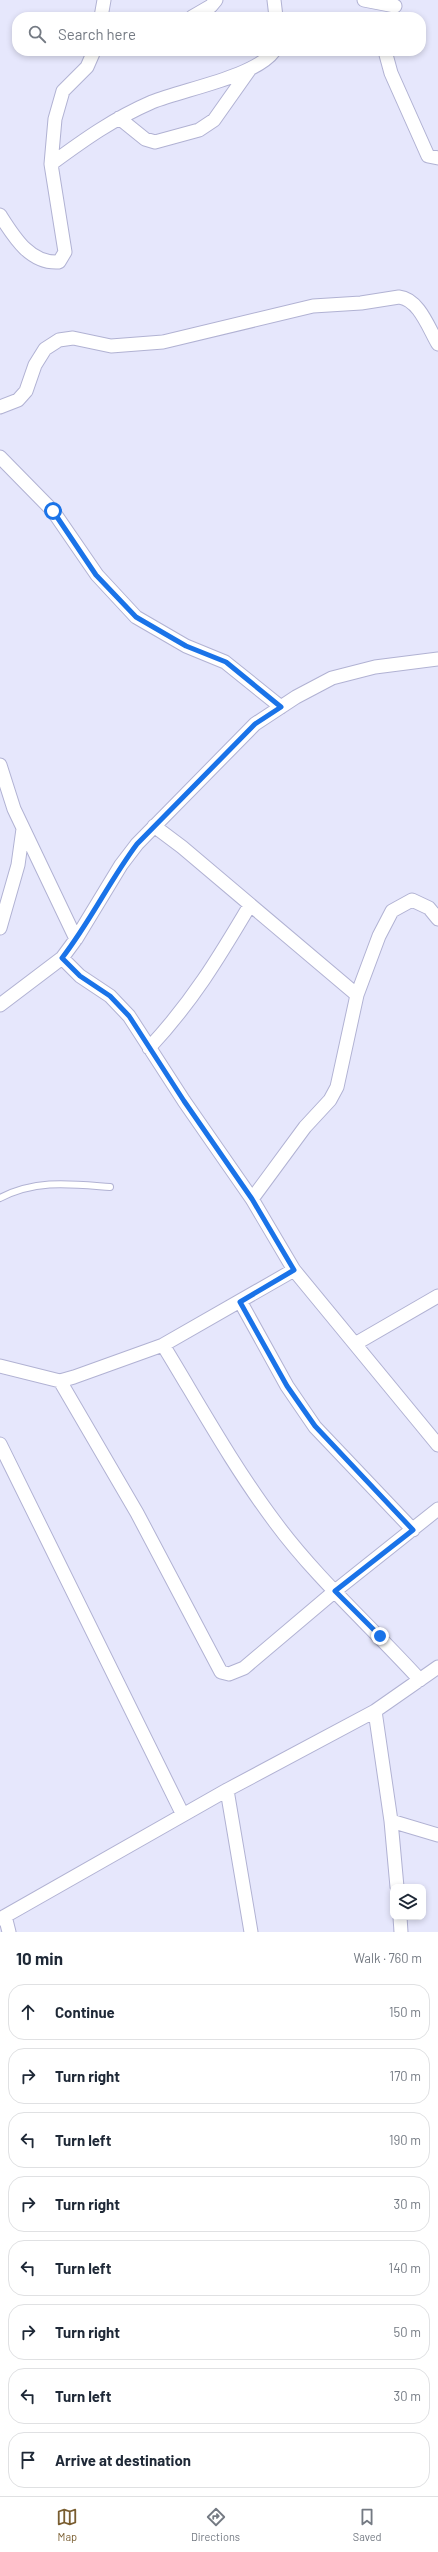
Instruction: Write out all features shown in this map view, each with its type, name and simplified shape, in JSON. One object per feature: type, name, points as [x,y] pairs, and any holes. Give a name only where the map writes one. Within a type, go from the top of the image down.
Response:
[{"type":"street","points":[[102,12],[104,0]]},
{"type":"street","points":[[201,12],[211,6],[216,0]]},
{"type":"street","points":[[274,0],[275,12]]},
{"type":"street","points":[[364,0],[394,8]]},
{"type":"street","points":[[0,216],[18,242],[29,252],[48,263],[59,262],[65,252],[51,164],[58,104],[63,91],[86,67],[92,56]]},
{"type":"street","points":[[51,164],[100,127],[152,102],[250,69],[266,61],[270,56]]},
{"type":"street","points":[[386,56],[391,73],[428,156],[438,158]]},
{"type":"street","points":[[119,118],[144,139],[155,142],[200,130],[214,120],[250,69]]},
{"type":"street","points":[[0,407],[18,400],[26,391],[35,365],[45,349],[59,340],[73,338],[111,346],[163,342],[313,306],[361,303],[399,297],[405,298],[416,307],[438,344]]},
{"type":"street","points":[[0,457],[53,511],[96,575],[136,617],[186,646],[226,662],[281,707]]},
{"type":"street","points":[[0,1005],[62,958],[76,939],[121,865],[154,826],[255,724],[281,707],[332,678],[375,667],[438,659]]},
{"type":"street","points":[[0,765],[23,828],[76,939]]},
{"type":"street","points":[[154,826],[182,847],[357,995]]},
{"type":"street","points":[[0,928],[18,865],[23,828]]},
{"type":"street","points":[[252,1199],[334,1093],[357,995],[380,936],[392,911],[412,900],[429,908],[438,919]]},
{"type":"street","points":[[149,1048],[179,1015],[204,982],[250,905]]},
{"type":"street","points":[[62,958],[80,976],[110,996],[129,1016],[184,1101],[252,1199],[294,1270],[438,1445]]},
{"type":"street","points":[[0,1366],[60,1381],[163,1345],[294,1270]]},
{"type":"street","points":[[355,1344],[438,1296]]},
{"type":"street","points":[[240,1302],[287,1386],[315,1426],[413,1530]]},
{"type":"street","points":[[163,1345],[217,1436],[275,1522],[335,1591],[380,1636],[420,1680]]},
{"type":"street","points":[[60,1381],[137,1513],[221,1672],[229,1674],[237,1673],[244,1668],[335,1591],[438,1509]]},
{"type":"street","points":[[0,1444],[183,1815]]},
{"type":"street","points":[[9,1932],[2,1917],[227,1790],[375,1711],[438,1667]]},
{"type":"street","points":[[375,1711],[391,1821],[397,1884]]},
{"type":"street","points":[[227,1790],[251,1932]]},
{"type":"street","points":[[391,1821],[438,1835]]},
{"type":"street","points":[[400,1920],[401,1932]]},
{"type":"lane","points":[[0,1198],[30,1185],[66,1184],[110,1187]]},
{"type":"route","points":[[53,511],[96,575],[136,617],[186,646],[226,662],[281,707],[255,724],[194,784],[137,844],[121,865],[76,939],[62,958],[80,976],[110,996],[129,1016],[184,1101],[252,1199],[294,1270],[240,1302],[287,1386],[315,1426],[413,1530],[335,1591],[380,1636]]}]
